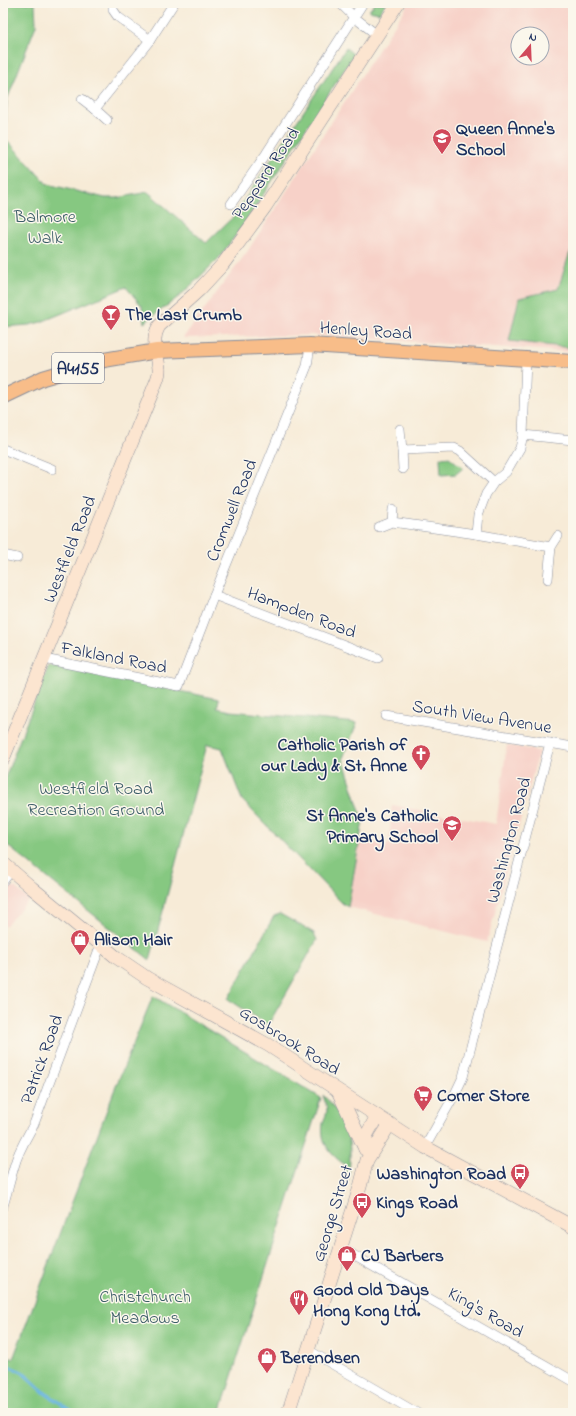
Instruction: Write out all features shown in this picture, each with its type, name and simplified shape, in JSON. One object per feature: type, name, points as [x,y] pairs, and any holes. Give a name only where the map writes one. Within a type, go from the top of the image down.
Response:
[{"type":"main road","name":"Peppard Road","points":[[156,351],[154,337],[159,326],[199,290],[218,269],[257,219],[398,3]]},
{"type":"main road","name":"Henley Road","points":[[156,351],[310,345],[573,362]]},
{"type":"main road","name":"A4155","points":[[3,397],[43,378],[104,360],[156,351]]},
{"type":"main road","name":"Westfield Road","points":[[3,759],[153,390],[160,371],[156,351]]},
{"type":"main road","name":"Gosbrook Road","points":[[6,871],[116,957],[159,985],[264,1042],[425,1147],[573,1227]]},
{"type":"main road","points":[[338,1091],[366,1155]]},
{"type":"main road","name":"George Street","points":[[288,1413],[360,1187],[366,1155],[366,1136],[377,1116]]},
{"type":"main road","name":"George Street","points":[[366,1155],[390,1124]]},
{"type":"street","points":[[112,3],[113,10],[118,17],[150,40]]},
{"type":"street","points":[[95,109],[150,40],[174,3]]},
{"type":"street","points":[[340,3],[354,17],[377,35]]},
{"type":"street","name":"Peppard Road","points":[[230,204],[266,154],[363,3]]},
{"type":"street","points":[[82,99],[107,120]]},
{"type":"street","name":"Cromwell Road","points":[[178,686],[307,366],[310,345]]},
{"type":"street","points":[[476,534],[478,515],[486,494],[494,482],[506,472],[520,448],[523,435],[526,360]]},
{"type":"street","points":[[400,429],[403,469]]},
{"type":"street","points":[[523,435],[573,440]]},
{"type":"street","points":[[402,450],[454,448],[460,451],[494,482]]},
{"type":"street","points":[[3,449],[52,469]]},
{"type":"street","points":[[392,522],[393,509]]},
{"type":"street","points":[[379,527],[392,522],[551,546]]},
{"type":"street","points":[[548,579],[551,546],[558,536]]},
{"type":"street","points":[[3,555],[17,558]]},
{"type":"street","name":"Hampden Road","points":[[214,595],[378,658]]},
{"type":"street","name":"Falkland Road","points":[[44,660],[178,686]]},
{"type":"street","name":"South View Avenue","points":[[386,716],[573,747]]},
{"type":"street","name":"Washington Road","points":[[425,1147],[463,1077],[550,743]]},
{"type":"street","name":"Patrick Road","points":[[3,1206],[10,1186],[14,1166],[21,1148],[34,1124],[101,944]]},
{"type":"street","name":"King's Road","points":[[341,1248],[573,1381]]},
{"type":"street","points":[[308,1350],[417,1413]]},
{"type":"shaded area","name":"Queen Anne's School","points":[[409,3],[573,3],[573,352],[311,335],[183,338],[247,252]]},
{"type":"shaded area","name":"St Anne's Catholic Primary School","points":[[507,745],[539,751],[487,942],[348,907],[360,840],[389,845],[392,805],[496,824]]},
{"type":"shaded area","points":[[6,885],[16,888],[29,900],[5,926],[3,924],[3,888]]},
{"type":"green space","name":"Balmore Walk","points":[[3,3],[35,3],[36,25],[7,100],[5,138],[47,184],[105,198],[117,198],[148,192],[206,243],[233,217],[346,48],[354,55],[244,224],[219,258],[181,295],[144,323],[142,306],[126,287],[41,322],[29,325],[3,327]]},
{"type":"green space","points":[[375,3],[386,3],[379,13],[369,11]]},
{"type":"green space","points":[[573,247],[573,348],[509,341],[519,298],[558,289]]},
{"type":"green space","points":[[449,457],[463,468],[456,474],[441,475],[440,458]]},
{"type":"green space","name":"Westfield Road Recreation Ground","points":[[49,665],[219,699],[217,708],[231,711],[357,723],[343,758],[363,821],[348,907],[342,903],[242,800],[222,748],[207,745],[150,960],[9,847],[3,839],[3,783]]},
{"type":"green space","points":[[280,914],[314,933],[317,940],[268,1025],[228,999],[274,916]]},
{"type":"green space","name":"Christchurch Meadows","points":[[153,996],[321,1098],[220,1413],[3,1413],[3,1354],[13,1359],[114,1091]]},
{"type":"green space","points":[[323,1095],[339,1115],[348,1134],[350,1155],[348,1180],[345,1165],[335,1157],[327,1147],[323,1136],[322,1130],[327,1113],[327,1107]]},
{"type":"waterway","points":[[3,1364],[22,1372],[45,1393],[76,1413]]},
{"type":"place","name":"Queen Anne's School","points":[[442,155]]},
{"type":"place","name":"The Last Crumb","points":[[111,331]]},
{"type":"place","name":"Catholic Parish of our Lady & St. Anne","points":[[421,771]]},
{"type":"place","name":"St Anne's Catholic Primary School","points":[[452,842]]},
{"type":"place","name":"Alison Hair","points":[[80,956]]},
{"type":"place","name":"Corner Store","points":[[423,1112]]},
{"type":"place","name":"Washington Road","points":[[520,1190]]},
{"type":"place","name":"Kings Road","points":[[362,1219]]},
{"type":"place","name":"CJ Barbers","points":[[347,1272]]},
{"type":"place","name":"Good Old Days Hong Kong Ltd.","points":[[299,1316]]},
{"type":"place","name":"Berendsen","points":[[267,1374]]}]
